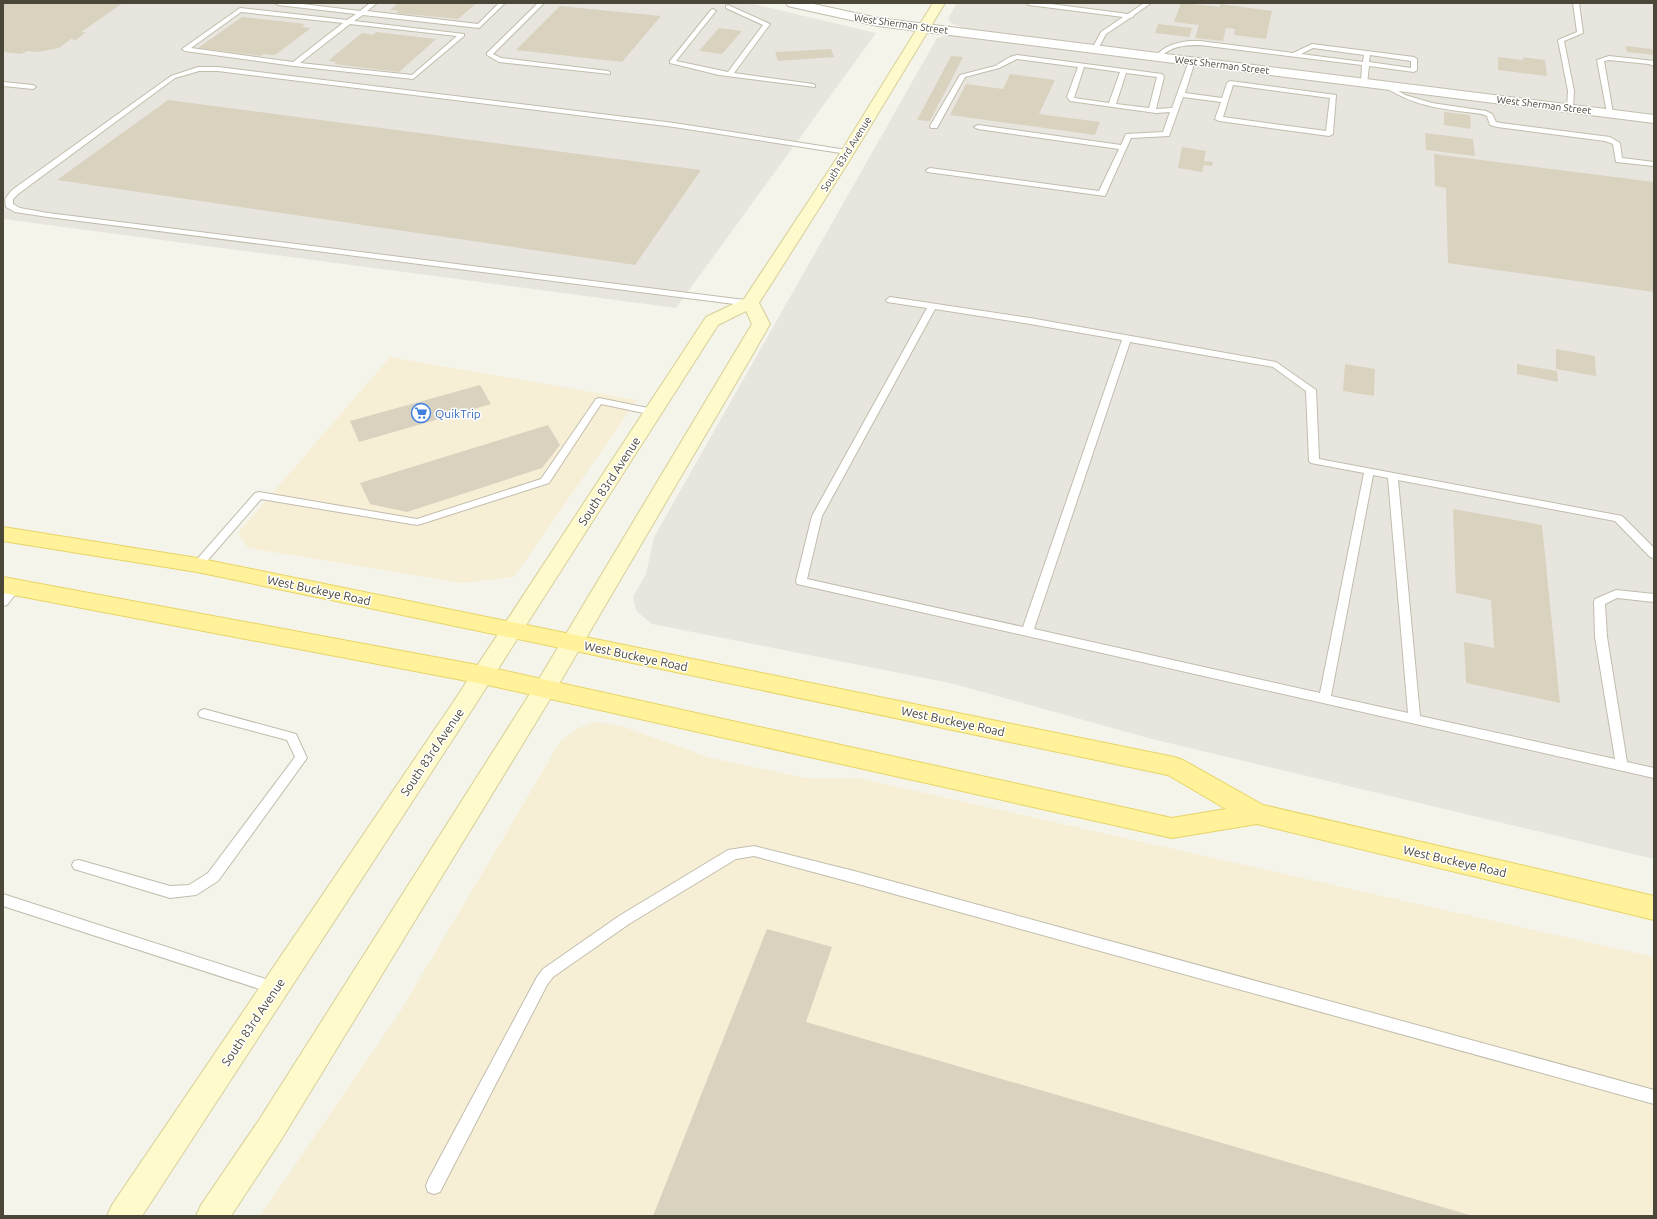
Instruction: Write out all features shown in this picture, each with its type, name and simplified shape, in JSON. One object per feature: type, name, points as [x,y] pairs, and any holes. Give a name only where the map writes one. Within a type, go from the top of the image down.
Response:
[{"type":"main road","name":"South 83rd Avenue","points":[[124,1216],[483,675],[712,321],[750,303],[766,280],[847,152],[938,3]]},
{"type":"main road","points":[[212,1216],[270,1130],[544,690],[761,324],[750,303]]},
{"type":"main road","name":"West Buckeye Road","points":[[3,534],[197,566],[1174,767],[1257,814],[1654,908]]},
{"type":"main road","name":"West Buckeye Road","points":[[7,591],[483,675],[544,690],[1172,828],[1257,814]]},
{"type":"street","name":"West Sherman Street","points":[[792,3],[878,22],[1654,119]]},
{"type":"lane","points":[[278,3],[478,26],[502,3]]},
{"type":"lane","points":[[294,64],[374,3]]},
{"type":"lane","points":[[541,3],[489,54],[499,60],[608,73]]},
{"type":"lane","points":[[1029,3],[1131,16]]},
{"type":"lane","points":[[1096,49],[1103,33],[1131,16],[1148,3]]},
{"type":"lane","points":[[1570,108],[1571,91],[1562,40],[1580,33],[1576,3]]},
{"type":"lane","points":[[728,7],[767,24],[730,74]]},
{"type":"lane","points":[[240,10],[348,22],[462,35],[413,78],[185,49],[240,10]]},
{"type":"lane","points":[[713,11],[672,62],[730,74],[813,86]]},
{"type":"lane","points":[[1158,57],[1168,48],[1191,43],[1294,54],[1414,70],[1414,59],[1312,46],[1294,54]]},
{"type":"lane","points":[[1364,83],[1367,53]]},
{"type":"lane","points":[[934,126],[962,76],[997,67],[1012,58],[1017,57],[1160,75],[1161,77],[1152,110]]},
{"type":"lane","points":[[1610,114],[1600,60],[1608,58],[1650,62],[1654,64]]},
{"type":"lane","points":[[930,170],[1102,194],[1129,136],[1166,134],[1192,61]]},
{"type":"lane","points":[[1082,65],[1071,99],[1152,110],[1174,110]]},
{"type":"lane","points":[[750,303],[48,215],[18,210],[9,205],[9,199],[15,192],[173,77],[190,71],[203,69],[218,69],[674,125],[847,152]]},
{"type":"lane","points":[[1112,105],[1124,70]]},
{"type":"lane","points":[[1230,83],[1334,96],[1329,134],[1219,120],[1225,101],[1230,83]]},
{"type":"lane","points":[[3,84],[33,87]]},
{"type":"lane","points":[[1387,86],[1403,96],[1431,104],[1484,112],[1490,115],[1493,122],[1500,125],[1607,139],[1616,143],[1619,160],[1654,164]]},
{"type":"lane","points":[[1181,95],[1225,101]]},
{"type":"lane","points":[[978,127],[1123,147]]},
{"type":"lane","points":[[890,300],[1127,338],[1276,364],[1311,390],[1314,461],[1618,518],[1654,554]]},
{"type":"lane","points":[[932,306],[817,516],[801,581],[1654,773]]},
{"type":"lane","points":[[1027,632],[1127,338]]},
{"type":"lane","points":[[197,566],[259,495],[417,522],[545,481],[599,401],[653,412]]},
{"type":"lane","points":[[1325,699],[1369,471]]},
{"type":"lane","points":[[1393,476],[1408,625],[1414,719]]},
{"type":"lane","points":[[1622,766],[1601,636],[1599,602],[1616,594],[1654,598]]},
{"type":"lane","points":[[79,865],[170,892],[191,891],[213,877],[301,758],[292,737],[204,714]]},
{"type":"lane","points":[[434,1186],[538,988],[548,973],[624,920],[733,854],[754,851],[866,880],[1654,1097]]},
{"type":"lane","points":[[3,900],[275,988]]},
{"type":"shaded area","points":[[3,3],[749,3],[876,33],[676,308],[3,219]]},
{"type":"shaded area","points":[[957,3],[1654,3],[1654,114],[963,28],[951,23],[948,19]]},
{"type":"shaded area","points":[[954,34],[1654,123],[1654,859],[1152,739],[950,683],[652,624],[636,611],[633,597],[646,574],[654,537],[937,38]]},
{"type":"shaded area","points":[[390,357],[637,400],[514,577],[462,583],[248,548],[238,533]]},
{"type":"shaded area","points":[[596,722],[621,726],[711,758],[805,778],[862,779],[1654,957],[1654,1216],[260,1216],[400,1012],[560,742],[578,728]]},
{"type":"building","points":[[3,3],[123,3],[81,32],[86,32],[76,40],[71,39],[59,48],[38,52],[27,51],[21,54],[3,52],[6,50],[3,50]]},
{"type":"building","points":[[398,3],[477,3],[458,19],[396,13],[399,11],[390,10]]},
{"type":"building","points":[[1181,3],[1220,7],[1220,4],[1272,11],[1266,39],[1234,35],[1235,29],[1226,28],[1223,41],[1195,38],[1199,25],[1174,22]]},
{"type":"building","points":[[560,6],[661,16],[622,62],[516,50]]},
{"type":"building","points":[[242,17],[305,24],[302,27],[311,28],[275,55],[264,54],[261,56],[198,48]]},
{"type":"building","points":[[1158,24],[1192,28],[1189,37],[1155,33]]},
{"type":"building","points":[[719,28],[742,31],[722,54],[699,51]]},
{"type":"building","points":[[376,32],[436,39],[399,72],[334,64],[337,62],[328,61],[362,33],[373,35]]},
{"type":"building","points":[[1625,46],[1652,49],[1654,55],[1627,52]]},
{"type":"building","points":[[831,49],[834,57],[778,61],[775,52]]},
{"type":"building","points":[[951,56],[963,57],[930,121],[917,120]]},
{"type":"building","points":[[1498,57],[1523,60],[1523,57],[1545,60],[1547,76],[1498,70]]},
{"type":"building","points":[[1010,74],[1055,80],[1039,114],[1100,122],[1095,135],[950,115],[966,84],[1003,89]]},
{"type":"building","points":[[168,100],[701,170],[635,265],[57,180]]},
{"type":"building","points":[[1444,112],[1470,115],[1471,129],[1444,125]]},
{"type":"building","points":[[1425,133],[1473,139],[1475,156],[1426,150]]},
{"type":"building","points":[[1182,147],[1206,151],[1204,161],[1213,162],[1212,166],[1204,165],[1202,172],[1178,168]]},
{"type":"building","points":[[1434,154],[1654,182],[1654,292],[1448,263],[1446,188],[1435,186]]},
{"type":"building","points":[[1556,349],[1595,356],[1596,376],[1556,369]]},
{"type":"building","points":[[1345,364],[1375,369],[1374,396],[1343,391]]},
{"type":"building","points":[[1517,364],[1557,371],[1558,382],[1517,374]]},
{"type":"building","name":"QuikTrip","points":[[480,385],[491,404],[359,442],[350,421]]},
{"type":"building","name":"QuikTrip","points":[[548,425],[560,445],[542,468],[407,512],[370,504],[360,483]]},
{"type":"building","points":[[1453,509],[1542,525],[1560,703],[1466,683],[1464,642],[1494,648],[1491,600],[1456,593]]},
{"type":"building","points":[[767,929],[832,947],[806,1022],[1473,1216],[653,1216]]},
{"type":"place","name":"QuikTrip","points":[[421,413]]}]
